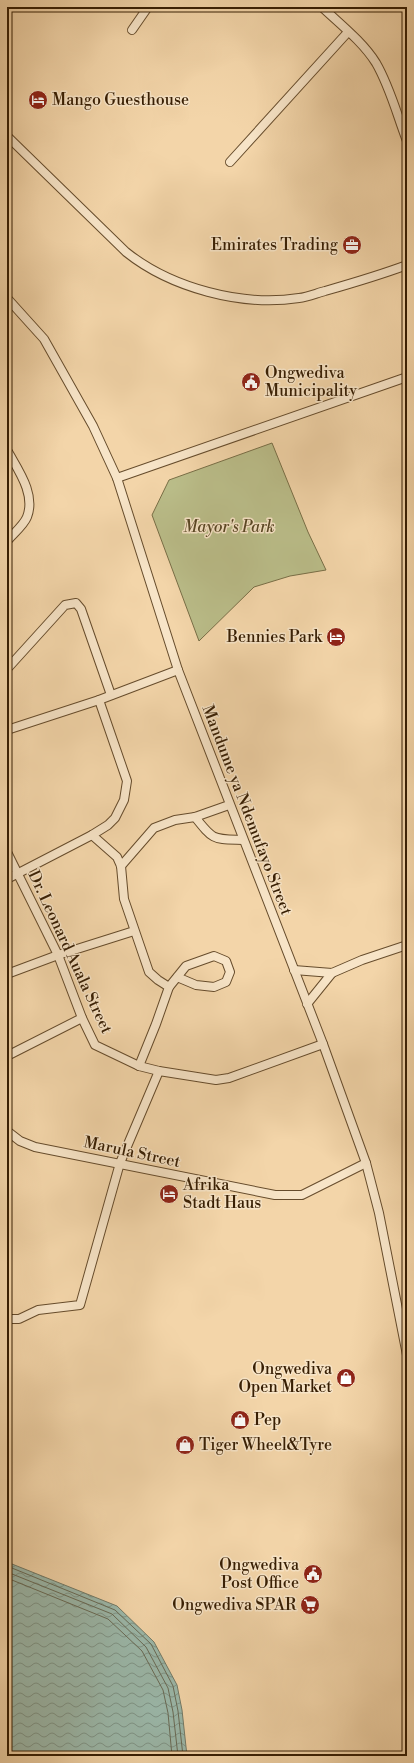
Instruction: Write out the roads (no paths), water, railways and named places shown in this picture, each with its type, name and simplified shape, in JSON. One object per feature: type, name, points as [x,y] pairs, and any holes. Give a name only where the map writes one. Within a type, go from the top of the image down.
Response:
[{"type":"street","points":[[132,30],[148,7]]},
{"type":"street","points":[[327,9],[367,51],[379,69],[407,141]]},
{"type":"street","points":[[230,162],[348,32]]},
{"type":"street","points":[[7,136],[126,252],[159,274],[193,287],[222,296],[257,300],[299,298],[355,283],[407,265]]},
{"type":"street","name":"Mandume ya Ndemufayo Street","points":[[7,298],[44,339],[93,426],[117,478],[178,670],[229,805],[323,1044],[366,1163],[379,1213],[407,1355]]},
{"type":"street","points":[[117,478],[407,377]]},
{"type":"street","points":[[7,450],[27,487],[31,502],[27,518],[7,541]]},
{"type":"street","points":[[7,669],[65,605],[76,602],[81,609],[111,695]]},
{"type":"street","points":[[8,727],[99,700],[178,670]]},
{"type":"street","points":[[7,879],[92,835],[108,825],[115,818],[124,800],[128,781],[99,700]]},
{"type":"street","points":[[121,866],[154,828],[175,820],[195,817],[229,805]]},
{"type":"street","points":[[195,817],[209,834],[217,839],[243,840]]},
{"type":"street","points":[[92,835],[117,857],[121,866],[124,899],[134,931],[150,972],[158,980],[169,987]]},
{"type":"street","name":"Dr. Leonard Auala Street","points":[[7,852],[58,955],[82,1018],[95,1045],[139,1066],[159,1071],[216,1080],[229,1078],[323,1044]]},
{"type":"street","points":[[7,974],[58,955],[134,931]]},
{"type":"street","points":[[307,1004],[332,973],[362,960],[407,945]]},
{"type":"street","points":[[139,1066],[169,987],[177,977],[186,966],[214,956],[226,961],[230,972],[226,982],[214,988],[196,985],[177,977]]},
{"type":"street","points":[[294,970],[332,973]]},
{"type":"street","points":[[7,1056],[82,1018]]},
{"type":"street","points":[[7,1319],[19,1319],[38,1310],[80,1305],[120,1163],[159,1071]]},
{"type":"street","name":"Marula Street","points":[[7,1131],[20,1141],[35,1147],[275,1195],[302,1195],[366,1163]]},
{"type":"water","points":[[7,1562],[117,1606],[154,1642],[177,1685],[182,1710],[187,1756],[20,1756],[7,1748]]},
{"type":"place","name":"Mango Guesthouse","points":[[38,100]]},
{"type":"place","name":"Emirates Trading","points":[[352,245]]},
{"type":"place","name":"Ongwediva Municipality","points":[[251,382]]},
{"type":"place","name":"Bennies Park","points":[[336,637]]},
{"type":"place","name":"Afrika Stadt Haus","points":[[169,1194]]},
{"type":"place","name":"Ongwediva Open Market","points":[[346,1378]]},
{"type":"place","name":"Pep","points":[[240,1420]]},
{"type":"place","name":"Tiger Wheel&Tyre","points":[[185,1445]]},
{"type":"place","name":"Ongwediva Post Office","points":[[313,1574]]},
{"type":"place","name":"Ongwediva SPAR","points":[[310,1605]]},
{"type":"park label","name":"Mayor's Park","points":[[229,527]]}]
